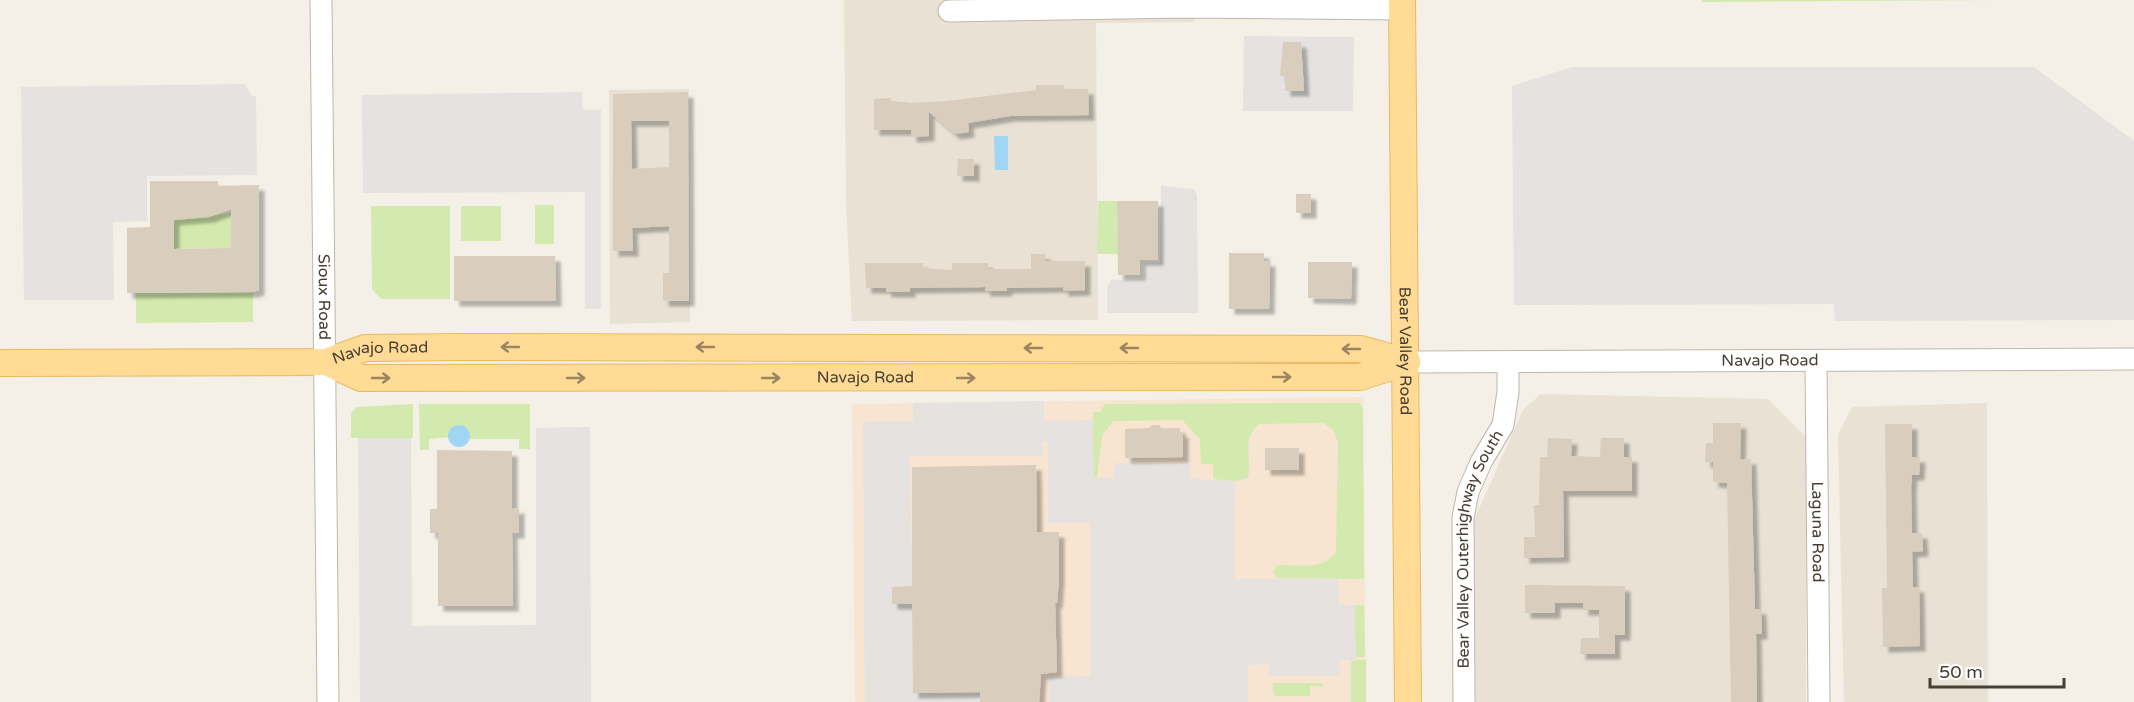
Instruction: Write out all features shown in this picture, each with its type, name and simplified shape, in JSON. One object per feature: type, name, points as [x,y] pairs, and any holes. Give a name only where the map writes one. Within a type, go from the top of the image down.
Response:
[{"type":"main road","name":"Bear Valley Road","points":[[1402,4],[1407,362],[1408,702]]},
{"type":"main road","name":"Navajo Road","points":[[0,363],[326,362],[365,348],[532,347],[1361,349],[1407,362]]},
{"type":"street","name":"Sioux Road","points":[[321,0],[328,702]]},
{"type":"street","points":[[949,11],[1402,4]]},
{"type":"street","name":"Navajo Road","points":[[1407,362],[2134,359]]},
{"type":"street","name":"Laguna Road","points":[[1816,361],[1819,702]]},
{"type":"street","name":"Bear Valley Outerhighway South","points":[[1464,702],[1462,518],[1468,492],[1481,462],[1503,425],[1508,392],[1508,363]]},
{"type":"shaded area","points":[[844,0],[1193,0],[1194,22],[1096,23],[1098,320],[852,321],[846,203]]},
{"type":"shaded area","points":[[1244,36],[1354,37],[1353,111],[1243,111]]},
{"type":"shaded area","points":[[1572,67],[2034,67],[2134,141],[2134,320],[1835,321],[1834,304],[1514,305],[1512,86]]},
{"type":"shaded area","points":[[245,84],[252,96],[256,96],[257,175],[147,176],[147,221],[113,222],[114,300],[24,300],[21,87]]},
{"type":"shaded area","points":[[689,89],[690,322],[610,324],[609,90]]},
{"type":"shaded area","points":[[582,92],[583,110],[601,110],[601,309],[585,309],[585,192],[363,193],[362,95]]},
{"type":"shaded area","points":[[1161,186],[1194,189],[1197,195],[1198,313],[1107,313],[1107,288],[1111,280],[1144,279],[1145,263],[1160,263]]},
{"type":"shaded area","points":[[1541,394],[1768,399],[1806,437],[1806,702],[1475,702],[1474,520],[1523,410]]},
{"type":"shaded area","points":[[1363,397],[1366,702],[855,702],[852,404]]},
{"type":"shaded area","points":[[1044,401],[1044,421],[1093,420],[1094,478],[1114,478],[1114,463],[1190,463],[1190,479],[1235,481],[1234,579],[1338,579],[1339,605],[1355,605],[1356,660],[1340,660],[1339,676],[1269,676],[1269,664],[1248,665],[1248,702],[1049,702],[1049,677],[1090,676],[1090,523],[1048,523],[1048,442],[1042,441],[1042,456],[910,456],[912,586],[892,587],[892,603],[912,604],[913,692],[980,692],[980,702],[865,702],[863,422],[913,421],[913,403]]},
{"type":"shaded area","points":[[1987,403],[1988,702],[1844,702],[1838,435],[1852,407]]},
{"type":"shaded area","points":[[590,427],[591,702],[360,702],[358,438],[411,438],[412,626],[536,625],[536,428]]},
{"type":"green space","points":[[1702,0],[1996,0],[1702,2]]},
{"type":"green space","points":[[1098,201],[1117,201],[1118,254],[1097,254]]},
{"type":"green space","points":[[535,205],[554,205],[554,244],[535,244]]},
{"type":"green space","points":[[371,206],[450,206],[450,299],[381,299],[372,289]]},
{"type":"green space","points":[[461,206],[501,206],[501,241],[461,241]]},
{"type":"green space","points":[[231,213],[231,248],[174,249],[173,220]]},
{"type":"green space","points":[[253,292],[253,322],[136,323],[136,293]]},
{"type":"green space","points":[[1359,403],[1363,408],[1364,579],[1278,578],[1273,573],[1276,567],[1281,565],[1304,566],[1325,562],[1336,552],[1338,442],[1333,430],[1323,423],[1260,424],[1254,429],[1249,441],[1248,478],[1235,481],[1213,479],[1213,464],[1201,464],[1200,439],[1182,420],[1113,421],[1102,436],[1097,478],[1092,475],[1093,412],[1100,412],[1105,404]]},
{"type":"green space","points":[[413,404],[413,438],[351,438],[351,413],[357,407]]},
{"type":"green space","points":[[419,404],[530,404],[530,449],[519,449],[519,439],[470,439],[470,435],[429,439],[429,450],[420,450]]},
{"type":"green space","points":[[1355,605],[1364,605],[1365,657],[1355,657]]},
{"type":"green space","points":[[1366,660],[1366,702],[1351,702],[1351,662]]},
{"type":"green space","points":[[1273,683],[1321,683],[1324,686],[1310,686],[1310,696],[1276,696],[1273,694]]},
{"type":"water","points":[[994,136],[1008,136],[1008,170],[995,170]]},
{"type":"water","points":[[459,425],[467,428],[470,436],[467,444],[459,447],[451,444],[448,436],[451,428]]},
{"type":"building","points":[[1283,42],[1301,42],[1304,91],[1285,91],[1285,76],[1280,76]]},
{"type":"building","points":[[1036,85],[1064,85],[1064,89],[1088,89],[1089,115],[1010,116],[968,123],[969,132],[955,134],[929,112],[929,136],[911,137],[911,130],[874,130],[874,99],[891,98],[891,101],[912,103],[947,101],[1036,90]]},
{"type":"building","points":[[688,92],[689,301],[663,301],[663,273],[669,273],[669,226],[632,228],[633,251],[613,251],[613,94]],"holes":[[[631,121],[669,121],[669,167],[632,169]]]},
{"type":"building","points":[[958,159],[974,159],[974,176],[957,176]]},
{"type":"building","points":[[150,181],[218,181],[218,186],[259,185],[259,290],[253,292],[127,293],[127,228],[150,227]],"holes":[[[231,209],[231,248],[174,249],[174,220],[209,217]]]},
{"type":"building","points":[[1296,194],[1311,194],[1311,213],[1296,213]]},
{"type":"building","points":[[1117,201],[1158,201],[1158,260],[1140,260],[1140,275],[1118,275]]},
{"type":"building","points":[[1229,253],[1264,253],[1264,261],[1270,261],[1269,309],[1229,309]]},
{"type":"building","points":[[1031,254],[1045,254],[1045,261],[1085,261],[1085,290],[1063,291],[1063,287],[1007,288],[1007,291],[985,291],[985,287],[910,288],[910,292],[886,292],[886,288],[866,288],[865,263],[923,263],[923,268],[952,270],[952,263],[988,263],[988,269],[1031,269]]},
{"type":"building","points":[[454,256],[555,256],[556,301],[454,301]]},
{"type":"building","points":[[1308,262],[1352,262],[1351,299],[1308,298]]},
{"type":"building","points":[[1713,423],[1741,423],[1740,459],[1751,459],[1755,609],[1761,609],[1762,634],[1756,634],[1757,702],[1731,702],[1727,483],[1713,482],[1713,462],[1705,462],[1706,443],[1713,443]]},
{"type":"building","points":[[1885,424],[1912,424],[1912,457],[1920,457],[1919,475],[1912,475],[1911,487],[1912,533],[1922,533],[1923,551],[1912,552],[1913,587],[1919,587],[1920,646],[1883,647],[1882,588],[1887,588]]},
{"type":"building","points":[[1152,425],[1160,425],[1161,428],[1180,428],[1180,432],[1183,432],[1183,457],[1125,458],[1125,429],[1149,428]]},
{"type":"building","points":[[1548,438],[1572,439],[1571,456],[1600,457],[1601,438],[1624,438],[1624,457],[1632,457],[1632,491],[1563,491],[1564,557],[1524,558],[1524,537],[1535,537],[1534,505],[1539,505],[1540,457],[1547,457]]},
{"type":"building","points":[[1265,448],[1299,448],[1299,470],[1265,470]]},
{"type":"building","points":[[437,450],[512,451],[512,509],[519,508],[519,533],[512,533],[513,606],[438,606],[438,533],[430,533],[430,509],[437,509]]},
{"type":"building","points":[[1036,465],[1037,532],[1059,532],[1059,579],[1057,603],[1055,603],[1057,672],[1041,674],[1039,702],[980,702],[980,692],[913,693],[912,604],[892,604],[892,587],[912,586],[912,467]]},
{"type":"building","points":[[1525,585],[1625,586],[1625,635],[1615,635],[1615,654],[1580,654],[1581,638],[1599,638],[1599,610],[1583,610],[1583,603],[1555,603],[1555,613],[1525,613]]}]
